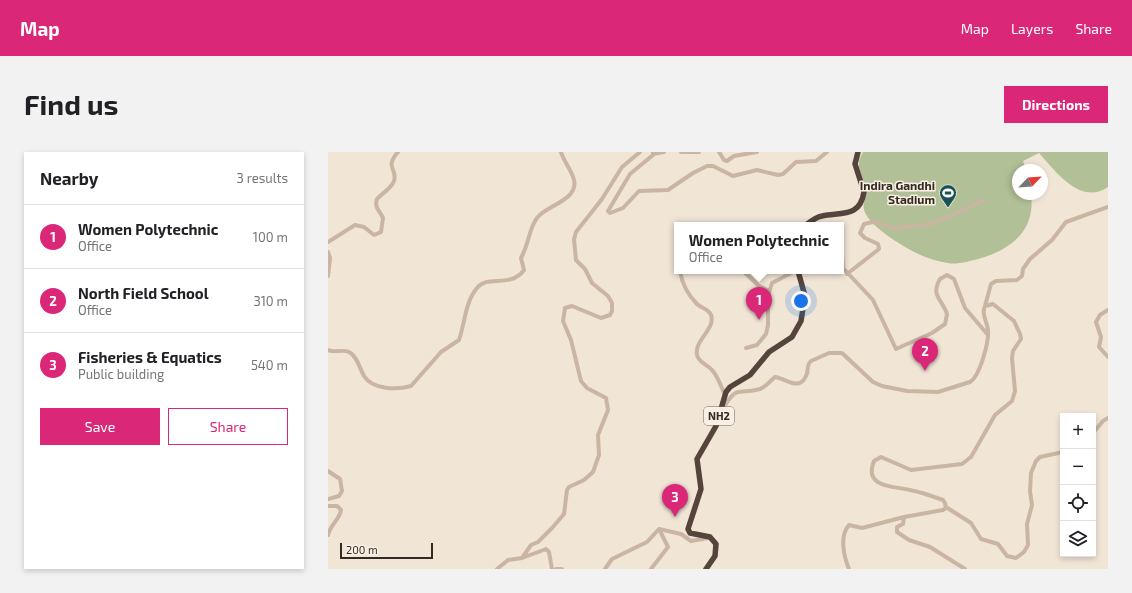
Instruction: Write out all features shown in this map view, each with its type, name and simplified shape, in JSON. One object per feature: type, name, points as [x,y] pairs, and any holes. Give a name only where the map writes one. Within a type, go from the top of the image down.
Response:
[{"type":"highway","points":[[810,222],[818,217],[847,214],[858,207],[864,192],[855,164],[858,152]]},
{"type":"highway","name":"NH2","points":[[710,537],[690,533],[688,529],[701,489],[698,459],[716,426],[725,395],[730,387],[750,375],[769,352],[792,337],[801,321],[805,296],[799,274]]},
{"type":"highway","points":[[706,569],[716,551],[716,544],[710,537]]},
{"type":"street","points":[[328,242],[355,225],[364,227],[374,235],[381,232],[383,218],[376,208],[376,202],[377,199],[393,183],[394,175],[391,162],[398,152]]},
{"type":"street","points":[[329,352],[344,351],[352,354],[365,378],[375,385],[398,388],[411,386],[440,352],[459,340],[469,304],[478,286],[488,281],[503,282],[511,280],[524,270],[521,258],[526,249],[537,218],[543,211],[562,202],[574,187],[574,179],[561,152]]},
{"type":"street","points":[[522,558],[531,545],[538,542],[564,514],[567,490],[569,487],[589,477],[596,466],[599,455],[598,435],[608,410],[607,402],[606,398],[587,388],[581,381],[571,340],[563,316],[565,308],[572,306],[601,318],[610,314],[612,311],[613,306],[608,296],[592,283],[586,269],[576,260],[574,238],[579,228],[602,199],[622,167],[640,152]]},
{"type":"street","points":[[664,152],[653,153],[630,174],[608,211],[610,213],[623,208],[639,191],[668,190],[693,173],[707,166],[713,166],[733,176],[757,170],[778,175],[783,174],[796,162],[816,161],[828,152]]},
{"type":"street","points":[[681,152],[699,152]]},
{"type":"street","points":[[719,152],[724,160],[727,161],[734,156],[757,152]]},
{"type":"street","points":[[847,274],[879,249],[878,244],[865,238],[860,233],[864,224],[873,222],[894,228],[924,225],[934,223],[984,200]]},
{"type":"street","points":[[720,414],[730,396],[736,392],[760,389],[775,377],[788,383],[799,383],[806,376],[808,363],[810,361],[833,352],[842,353],[873,382],[882,386],[907,391],[941,391],[974,379],[980,369],[988,336],[983,310],[991,284],[996,281],[1017,280],[1020,278],[1024,267],[1030,259],[1052,240],[1066,222],[1108,207]]},
{"type":"street","points":[[328,252],[330,261],[328,276]]},
{"type":"street","points":[[844,269],[873,300],[896,349],[932,333],[945,324],[947,314],[938,299],[936,291],[940,279],[947,275],[954,279],[964,308],[988,336]]},
{"type":"street","points":[[681,274],[688,293],[696,303],[710,313],[712,317],[710,326],[700,342],[697,355],[701,362],[714,371],[725,395]]},
{"type":"street","points":[[746,274],[760,286],[770,291]]},
{"type":"street","points":[[746,348],[757,345],[766,334],[768,325],[768,296],[775,280],[788,274]]},
{"type":"street","points":[[985,306],[993,304],[1014,321],[1020,334],[1021,339],[1013,351],[1012,358],[1015,391],[1012,401],[995,415],[971,457],[962,464],[911,470],[881,457],[874,461],[872,466],[873,476],[886,486],[908,489],[943,500],[946,507],[972,523],[981,539],[998,544],[1008,556],[1016,558],[1024,552],[1028,545],[1027,524],[1032,510],[1030,491],[1033,468],[1040,457],[1060,453]]},
{"type":"street","points":[[1108,310],[1100,315],[1096,322],[1101,338],[1099,347],[1108,357]]},
{"type":"street","points":[[1096,429],[1103,420],[1108,418]]},
{"type":"street","points":[[328,471],[340,479],[342,491],[339,496],[328,499]]},
{"type":"street","points":[[328,506],[337,506],[341,510],[340,515],[330,527],[328,535]]},
{"type":"street","points":[[849,569],[844,557],[844,532],[849,525],[862,528],[904,517],[932,511],[940,511],[946,507]]},
{"type":"street","points":[[904,517],[903,524],[897,527],[897,532],[909,540],[935,550],[965,569]]},
{"type":"street","points":[[659,529],[681,534],[692,541],[710,537]]},
{"type":"street","points":[[605,569],[612,558],[647,542],[659,529]]},
{"type":"street","points":[[651,569],[668,547],[659,529]]},
{"type":"street","points":[[497,569],[508,560],[522,558],[546,549],[549,552],[552,569]]},
{"type":"street","points":[[556,569],[562,569]]},
{"type":"green space","name":"Indira Gandhi Stadium","points":[[863,152],[1108,152],[1108,187],[1098,192],[1079,190],[1061,177],[1039,153],[1023,161],[1024,164],[1012,164],[1012,200],[1031,200],[1029,218],[1025,228],[1018,237],[1000,250],[978,259],[955,264],[940,262],[924,257],[895,241],[874,224],[864,210],[866,189],[859,166],[860,157]]},
{"type":"place","name":"Indira Gandhi Stadium","points":[[948,208]]},
{"type":"place","name":"Women Polytechnic","points":[[759,320]]},
{"type":"place","name":"North Field School","points":[[925,371]]},
{"type":"place","name":"Fisheries & Equatics","points":[[675,517]]}]
